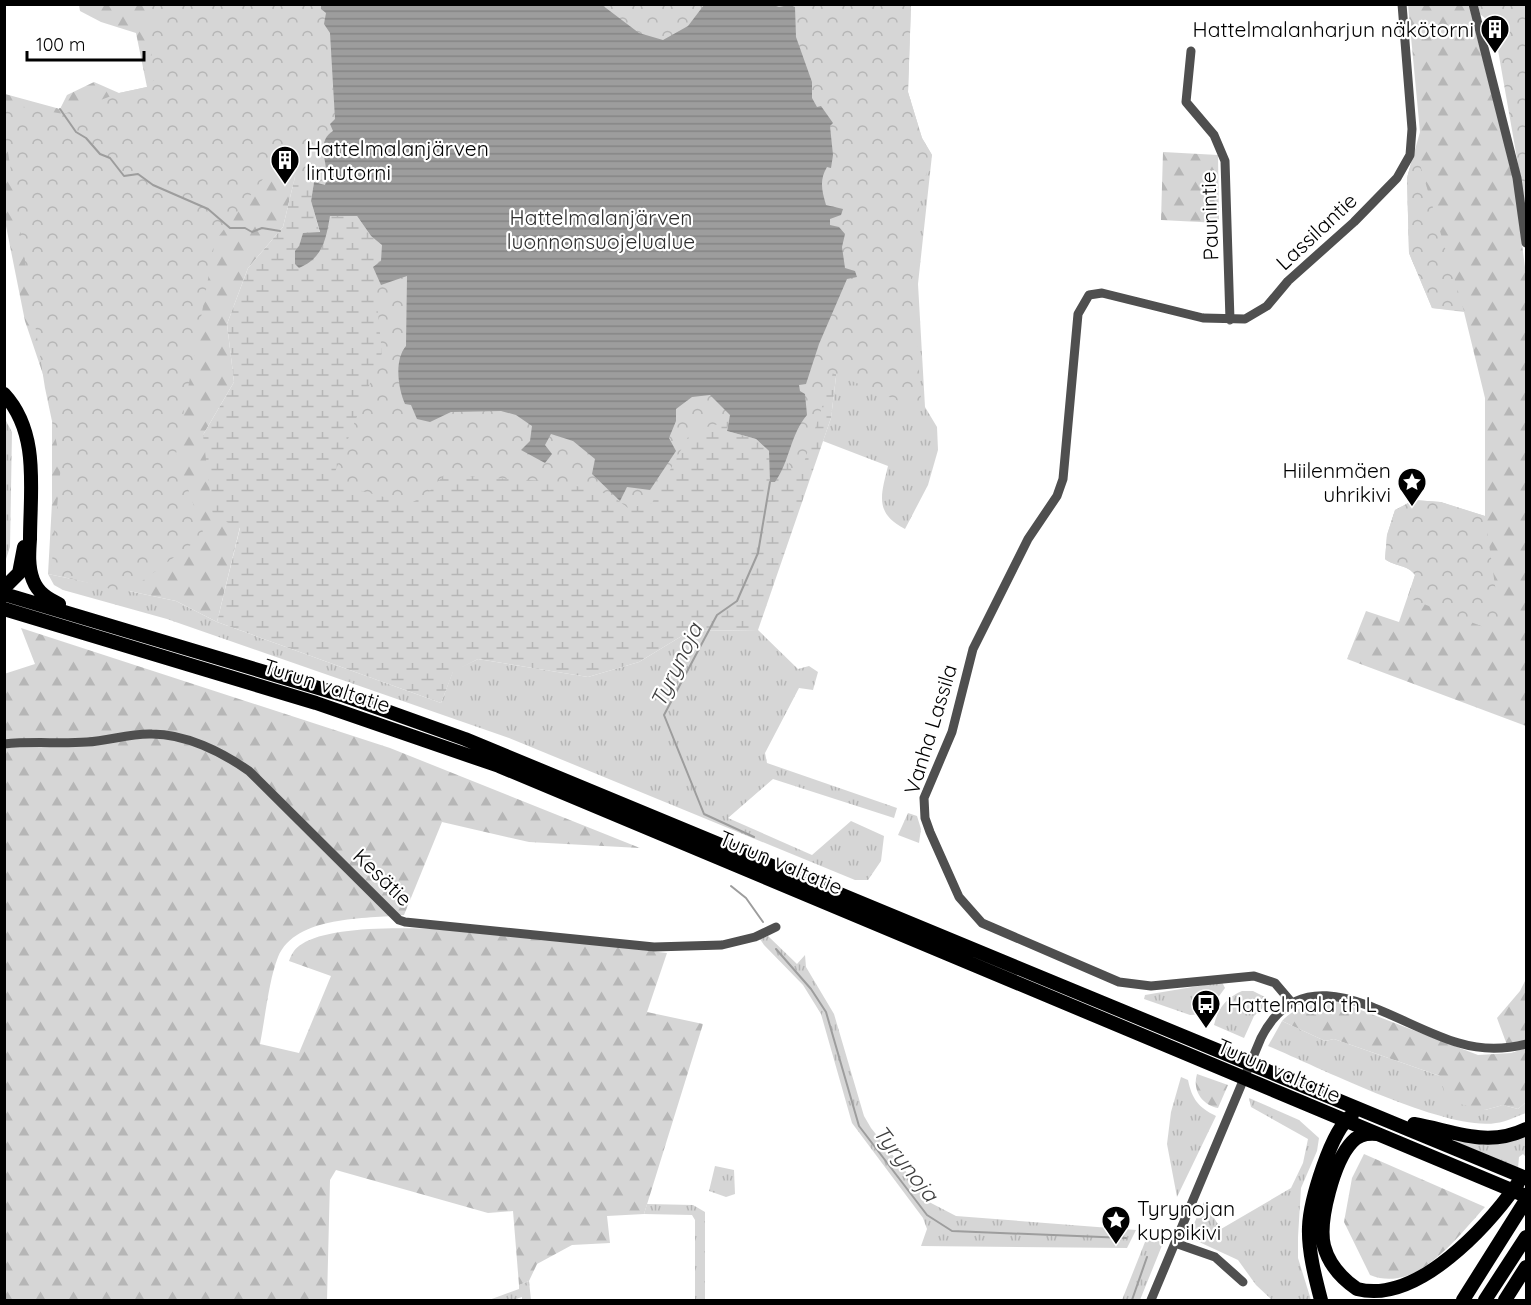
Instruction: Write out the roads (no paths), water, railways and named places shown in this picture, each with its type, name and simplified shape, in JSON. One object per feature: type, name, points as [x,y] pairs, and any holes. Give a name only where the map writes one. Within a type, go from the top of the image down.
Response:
[{"type":"highway","points":[[4,394],[20,415],[27,436],[32,484],[31,573],[38,589],[50,600],[94,620]]},
{"type":"highway","points":[[4,588],[18,573],[30,521]]},
{"type":"highway","name":"Turun valtatie","points":[[4,594],[342,695],[465,739],[1527,1178]]},
{"type":"highway","name":"Turun valtatie","points":[[4,609],[316,703],[499,766],[1345,1120],[1526,1200]]},
{"type":"highway","points":[[1305,1104],[1322,1119],[1336,1137]]},
{"type":"highway","points":[[1321,1300],[1308,1228],[1311,1209],[1336,1137],[1345,1120],[1356,1113],[1368,1112]]},
{"type":"highway","points":[[1385,1120],[1473,1138],[1493,1139],[1527,1130]]},
{"type":"highway","points":[[1377,1134],[1361,1135],[1347,1148],[1330,1187],[1322,1229],[1328,1260],[1337,1272],[1360,1291],[1373,1295],[1399,1295],[1416,1291],[1431,1282],[1477,1238],[1527,1172]]},
{"type":"highway","points":[[1462,1300],[1526,1200]]},
{"type":"highway","points":[[1485,1300],[1527,1236]]},
{"type":"highway","points":[[1505,1300],[1527,1267]]},
{"type":"street","name":"Lassilantie","points":[[1089,295],[1102,293],[1203,318],[1230,320],[1245,319],[1270,303],[1288,281],[1338,237],[1396,178],[1410,155],[1412,129],[1402,4]]},
{"type":"street","points":[[1473,4],[1517,178],[1527,243]]},
{"type":"street","name":"Paunintie","points":[[1191,51],[1186,102],[1214,135],[1225,162],[1230,320]]},
{"type":"street","name":"Vanha Lassila","points":[[1089,295],[1078,314],[1063,479],[1057,496],[1028,539],[973,649],[951,732],[924,798],[925,818],[959,897],[982,923],[1119,982],[1151,986],[1254,976],[1275,983],[1292,1003]]},
{"type":"street","name":"Kesätie","points":[[4,744],[90,742],[151,734],[169,736],[208,748],[233,759],[249,771],[399,920],[405,922],[504,930],[623,946],[654,947],[722,945],[755,937],[776,927]]},
{"type":"street","points":[[1151,1300],[1261,1038],[1272,1018],[1292,1003],[1315,994],[1331,995],[1353,1000],[1458,1043],[1488,1049],[1527,1044]]},
{"type":"street","points":[[1175,1243],[1215,1257],[1243,1282]]},
{"type":"waterway","points":[[60,109],[76,132],[86,138],[100,154],[110,158],[124,176],[138,174],[153,185],[208,209],[230,228],[245,228],[252,232],[262,228],[280,231]]},
{"type":"waterway","name":"Tyrynoja","points":[[754,837],[704,814],[664,715],[717,615],[737,601],[758,553],[770,482]]},
{"type":"waterway","points":[[731,886],[746,898],[763,922]]},
{"type":"waterway","name":"Tyrynoja","points":[[776,949],[811,989],[826,1012],[859,1126],[927,1215],[952,1231],[1126,1238]]},
{"type":"waterway","points":[[1132,1300],[1147,1257]]},
{"type":"place","name":"Hattelmalanharjun näkötorni","points":[[1495,54]]},
{"type":"place","name":"Hattelmalanjärven lintutorni","points":[[285,186]]},
{"type":"place","name":"Hiilenmäen uhrikivi","points":[[1412,508]]},
{"type":"place","name":"Hattelmala th L","points":[[1206,1030]]},
{"type":"place","name":"Tyrynojan kuppikivi","points":[[1116,1246]]},
{"type":"park label","name":"Hattelmalanjärven luonnonsuojelualue","points":[[601,229]]}]
